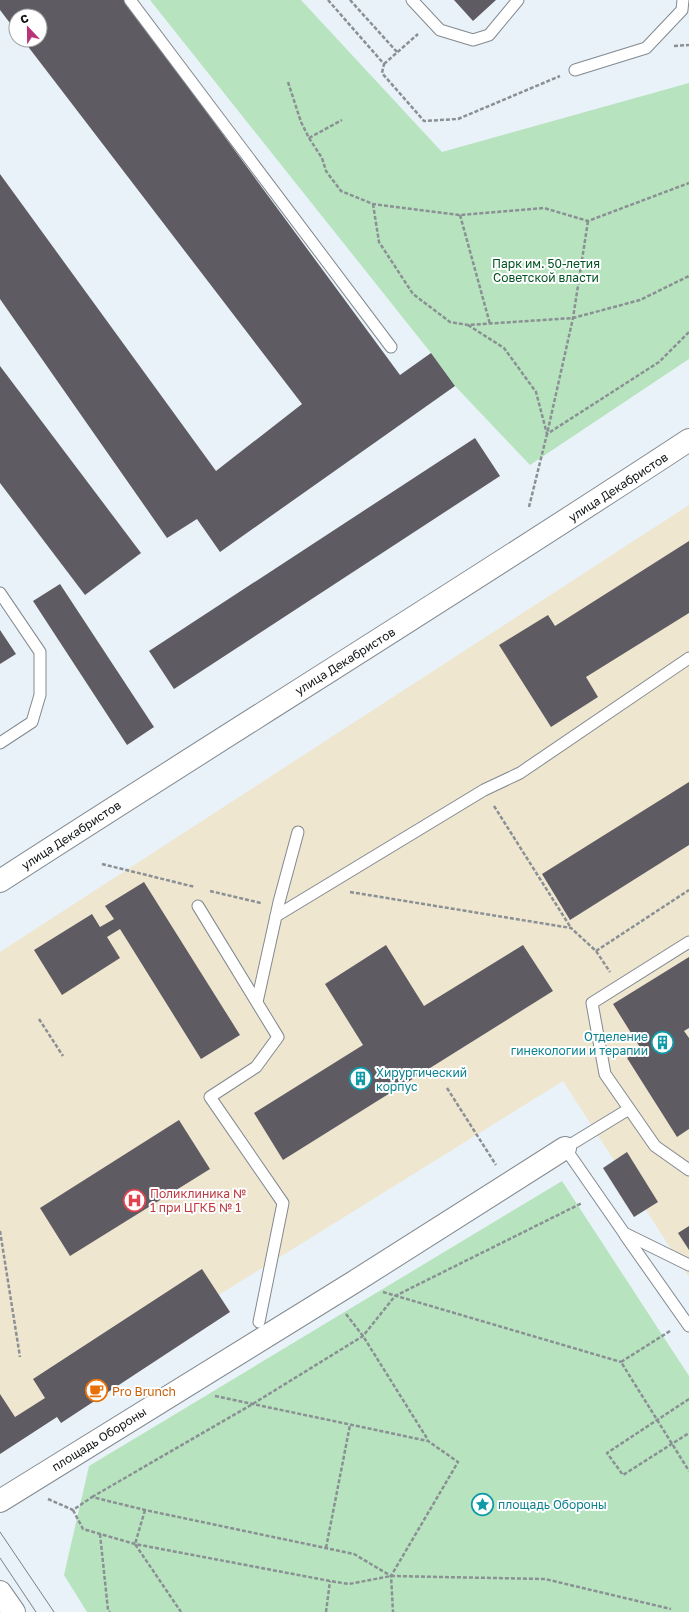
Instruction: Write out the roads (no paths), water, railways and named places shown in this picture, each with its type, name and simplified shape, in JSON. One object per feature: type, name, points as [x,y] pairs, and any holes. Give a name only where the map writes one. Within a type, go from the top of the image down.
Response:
[{"type":"main road","name":"улица Декабристов","points":[[0,881],[197,754],[544,536],[689,440]]},
{"type":"main road","name":"площадь Обороны","points":[[0,1501],[332,1296],[565,1148]]},
{"type":"main road","points":[[0,1592],[14,1612]]},
{"type":"lane","points":[[130,0],[391,347]]},
{"type":"lane","points":[[412,0],[440,30],[473,40],[489,35],[518,0]]},
{"type":"lane","points":[[575,70],[646,48],[682,10],[683,0]]},
{"type":"lane","points":[[0,592],[40,652],[40,695],[32,722],[0,743]]},
{"type":"lane","points":[[276,916],[484,790],[520,773],[689,658]]},
{"type":"lane","points":[[257,1002],[279,902],[298,832]]},
{"type":"lane","points":[[198,906],[278,1037],[256,1067],[210,1097],[282,1203],[271,1268],[259,1322]]},
{"type":"lane","points":[[689,942],[592,1003],[605,1074],[655,1146],[689,1170]]},
{"type":"lane","points":[[629,1109],[565,1148],[687,1323]]},
{"type":"lane","points":[[624,1233],[689,1265]]},
{"type":"tram line","points":[[0,1532],[54,1612]]},
{"type":"tram line","points":[[0,1558],[36,1612]]},
{"type":"place","name":"Отделение гинекологии и терапии","points":[[663,1043]]},
{"type":"place","name":"Хирургический корпус","points":[[361,1079]]},
{"type":"place","name":"Поликлиника № 1 при ЦГКБ № 1","points":[[135,1200]]},
{"type":"place","name":"Pro Brunch","points":[[97,1391]]},
{"type":"place","name":"площадь Обороны","points":[[483,1504]]},
{"type":"park label","name":"Парк им. 50-летия Советской власти","points":[[546,270]]}]
